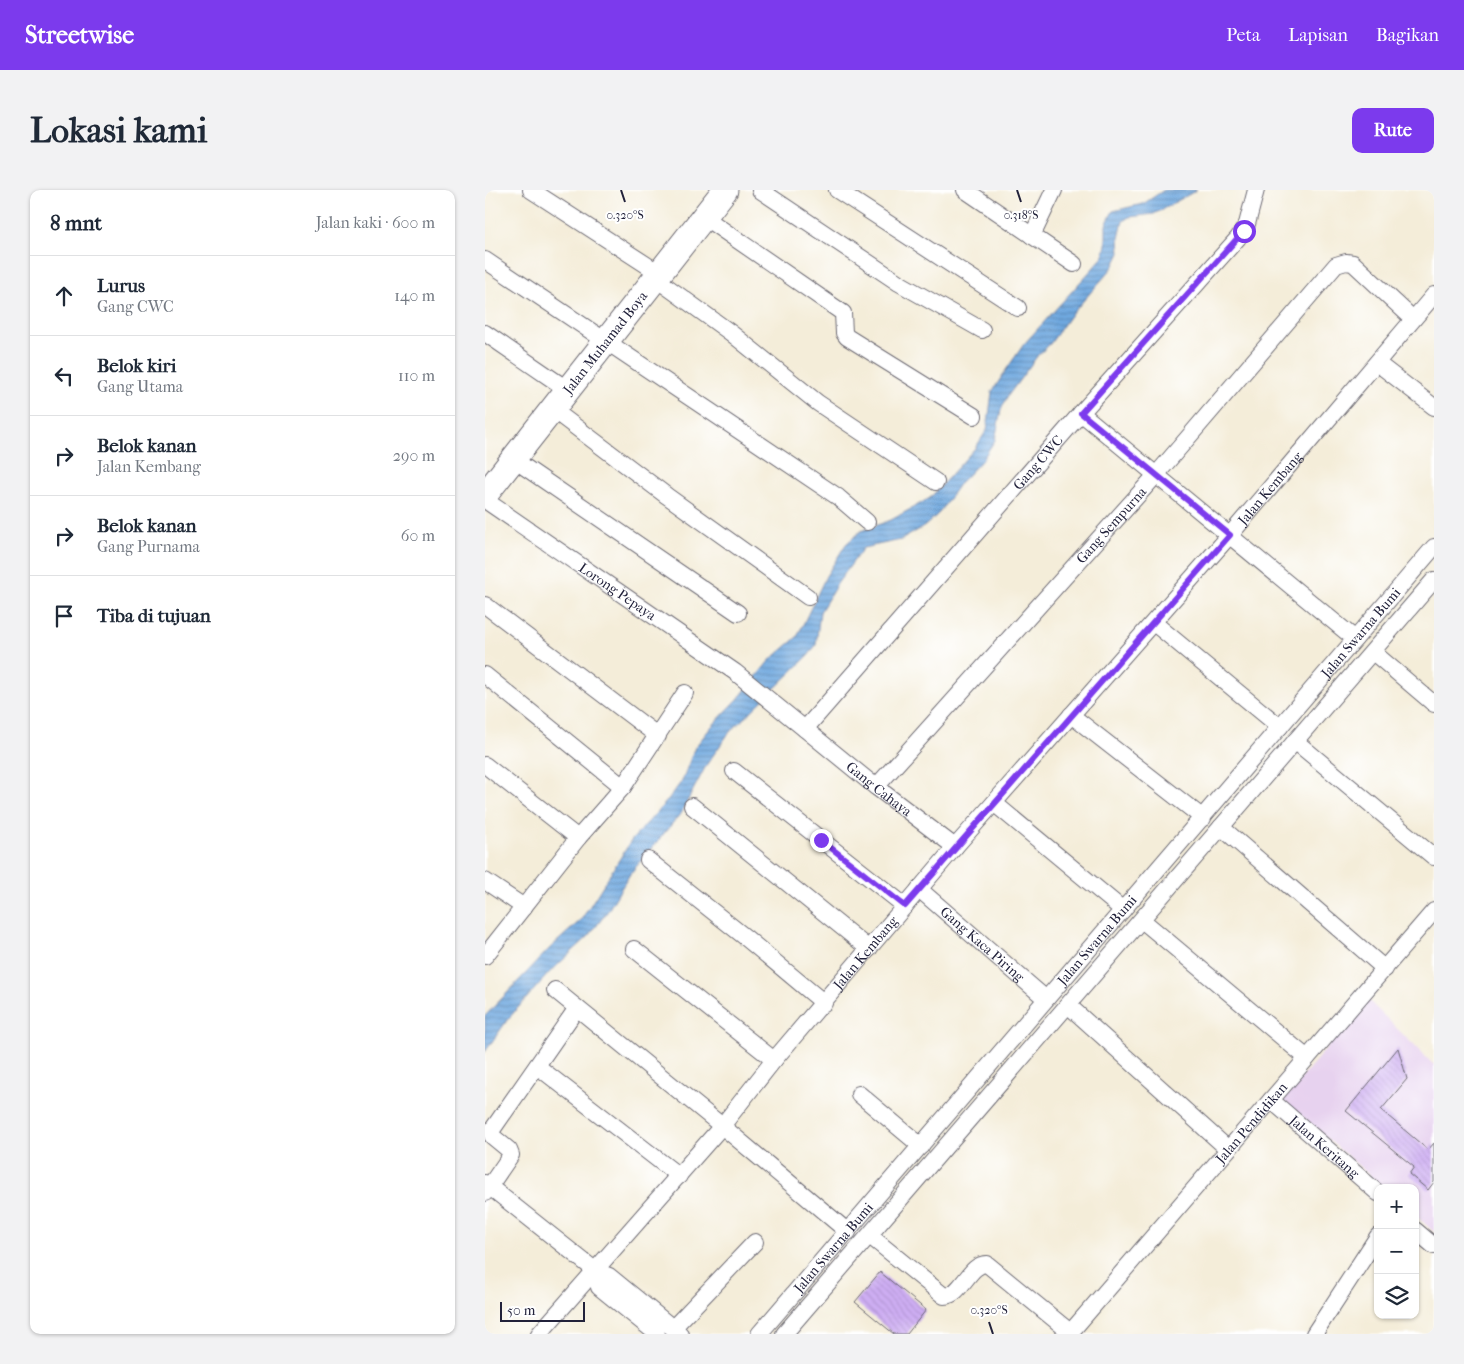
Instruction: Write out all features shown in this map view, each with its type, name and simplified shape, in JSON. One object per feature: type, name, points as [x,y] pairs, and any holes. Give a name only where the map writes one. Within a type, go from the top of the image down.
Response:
[{"type":"highway","name":"Jalan Muhamad Boya","points":[[485,495],[725,190]]},
{"type":"street","points":[[531,190],[657,275],[818,403],[937,482]]},
{"type":"street","points":[[760,190],[899,283],[982,330]]},
{"type":"street","points":[[837,190],[1018,308]]},
{"type":"street","points":[[965,190],[1074,264]]},
{"type":"street","points":[[1032,236],[1054,190]]},
{"type":"street","name":"Gang CWC","points":[[805,729],[1081,413],[1238,238],[1247,224],[1256,190]]},
{"type":"street","points":[[704,217],[843,313],[844,333],[847,338],[974,416]]},
{"type":"street","points":[[485,260],[837,497],[867,522]]},
{"type":"street","name":"Gang Sempurna","points":[[877,787],[1156,475],[1336,265],[1346,262],[1353,264],[1413,318]]},
{"type":"street","name":"Jalan Kembang","points":[[539,1334],[679,1176],[722,1126],[774,1060],[919,889],[1154,623],[1434,295]]},
{"type":"street","points":[[485,333],[568,390]]},
{"type":"street","points":[[1377,362],[1431,397]]},
{"type":"street","points":[[552,409],[667,496],[808,597]]},
{"type":"street","points":[[1081,413],[1355,639]]},
{"type":"street","points":[[513,459],[738,614]]},
{"type":"street","name":"Lorong Pepaya","points":[[485,500],[767,697]]},
{"type":"street","name":"Jalan Swarna Bumi","points":[[759,1334],[1046,998],[1221,798],[1434,547]]},
{"type":"street","name":"Jalan Swarna Bumi","points":[[784,1334],[871,1236],[1434,580]]},
{"type":"street","points":[[1394,594],[1411,608]]},
{"type":"street","points":[[485,605],[658,736]]},
{"type":"street","points":[[1154,623],[1280,727]]},
{"type":"street","points":[[1373,652],[1434,704]]},
{"type":"street","points":[[485,675],[623,787]]},
{"type":"street","points":[[485,956],[578,838],[623,787],[685,693]]},
{"type":"street","name":"Gang Cahaya","points":[[767,697],[877,787],[955,847]]},
{"type":"street","points":[[1071,715],[1203,818]]},
{"type":"street","points":[[1295,741],[1434,857]]},
{"type":"street","points":[[485,765],[578,838]]},
{"type":"street","points":[[734,771],[905,906]]},
{"type":"street","points":[[1221,798],[1235,810]]},
{"type":"street","points":[[994,803],[1123,910]]},
{"type":"street","points":[[692,806],[869,949]]},
{"type":"street","points":[[1221,827],[1385,969]]},
{"type":"street","points":[[648,860],[824,1003]]},
{"type":"street","points":[[485,881],[524,907]]},
{"type":"street","name":"Gang Kaca Piring","points":[[919,889],[1046,998]]},
{"type":"street","name":"Jalan Pendidikan","points":[[1070,1333],[1434,911]]},
{"type":"street","points":[[1142,920],[1307,1058]]},
{"type":"street","points":[[634,949],[774,1060]]},
{"type":"street","points":[[1067,974],[1084,987]]},
{"type":"street","points":[[555,990],[848,1232]]},
{"type":"street","points":[[1069,1006],[1228,1148]]},
{"type":"street","points":[[577,1008],[491,1132],[494,1139],[511,1154],[487,1187],[595,1271],[609,1276],[677,1331],[755,1242]]},
{"type":"street","points":[[537,1066],[679,1176]]},
{"type":"street","points":[[859,1094],[921,1146]]},
{"type":"street","name":"Jalan Keritang","points":[[1271,1100],[1374,1190]]},
{"type":"street","points":[[1419,1233],[1434,1246]]},
{"type":"street","points":[[871,1236],[944,1296],[952,1294],[979,1266],[987,1264],[1070,1333]]},
{"type":"street","points":[[1314,1334],[1374,1242]]},
{"type":"street","points":[[595,1271],[599,1287],[657,1334]]},
{"type":"shaded area","points":[[1367,999],[1434,1065],[1434,1232],[1419,1219],[1419,1184],[1379,1184],[1283,1100]]},
{"type":"water","points":[[1164,190],[1197,190],[1154,214],[1129,217],[1123,221],[1119,238],[1120,253],[1113,267],[1069,317],[1050,344],[1038,355],[1007,397],[1001,410],[995,440],[982,460],[960,483],[939,513],[925,526],[901,540],[863,548],[837,584],[820,612],[816,645],[808,656],[729,733],[707,764],[681,813],[630,874],[607,912],[589,936],[549,973],[508,1019],[485,1052],[485,1016],[550,948],[581,920],[631,841],[682,781],[695,747],[769,661],[797,637],[826,576],[846,544],[861,531],[891,520],[930,498],[976,447],[987,430],[992,392],[1006,370],[1024,344],[1103,257],[1106,245],[1106,225],[1113,211],[1143,204]]},
{"type":"building","points":[[1398,1048],[1407,1079],[1381,1110],[1428,1150],[1434,1143],[1434,1182],[1428,1190],[1409,1174],[1414,1167],[1346,1111]]},
{"type":"building","points":[[880,1272],[926,1310],[907,1334],[894,1334],[855,1302]]},
{"type":"route","points":[[821,840],[905,906],[1230,535],[1081,413],[1244,231]]}]
